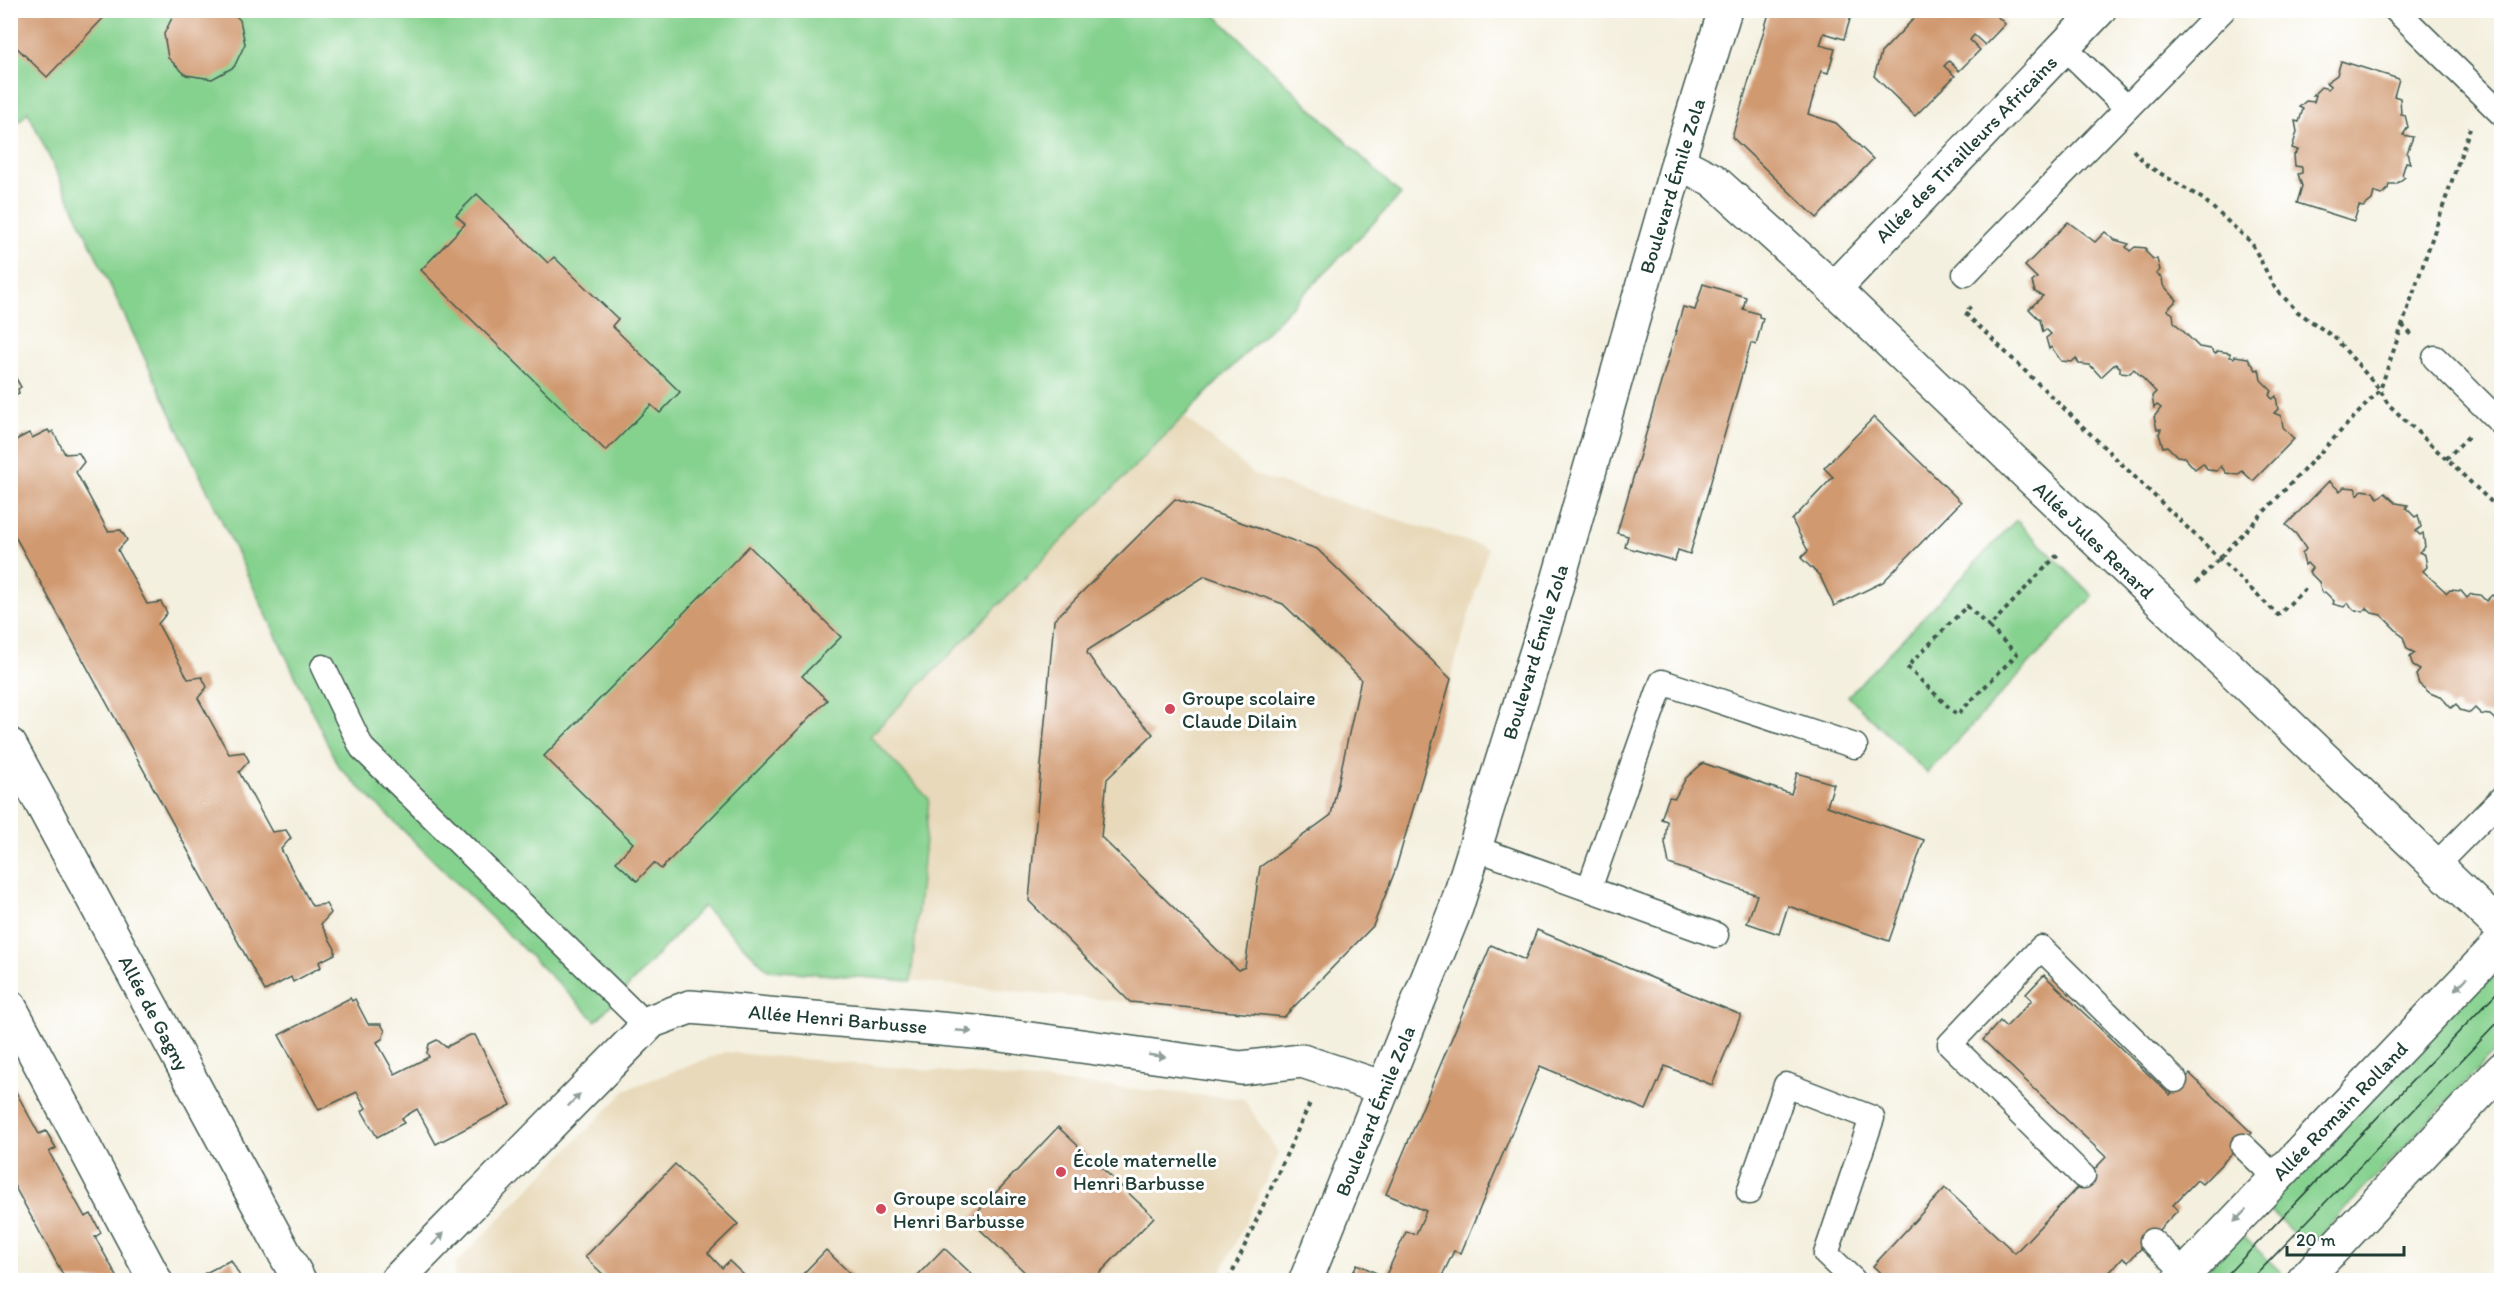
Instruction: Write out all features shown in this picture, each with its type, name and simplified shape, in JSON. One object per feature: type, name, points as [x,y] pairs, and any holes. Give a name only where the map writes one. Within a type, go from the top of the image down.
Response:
[{"type":"street","name":"Boulevard Émile Zola","points":[[1306,1281],[1456,908],[1548,612],[1678,162],[1725,10]]},
{"type":"street","name":"Allée des Tirailleurs Africains","points":[[1834,289],[2099,10]]},
{"type":"street","name":"Allée Jules Renard","points":[[1678,162],[1713,180],[1834,289],[2434,867],[2502,929]]},
{"type":"street","name":"Allée de Gagny","points":[[10,745],[298,1281]]},
{"type":"street","name":"Allée Romain Rolland","points":[[2183,1277],[2502,941]]},
{"type":"street","points":[[10,1007],[155,1281]]},
{"type":"street","name":"Allée Henri Barbusse","points":[[397,1281],[652,1021],[690,1007],[986,1033],[1241,1068],[1302,1061],[1384,1088]]},
{"type":"street","points":[[2304,1281],[2502,1069]]},
{"type":"lane","points":[[1965,274],[2223,10]]},
{"type":"lane","points":[[2396,10],[2496,98]]},
{"type":"lane","points":[[2064,47],[2127,108]]},
{"type":"lane","points":[[2435,358],[2502,423]]},
{"type":"lane","points":[[323,667],[362,748],[647,1026]]},
{"type":"lane","points":[[1589,889],[1662,682],[1855,746]]},
{"type":"lane","points":[[2434,867],[2502,798]]},
{"type":"lane","points":[[1475,848],[1716,935]]},
{"type":"lane","points":[[2083,1176],[1950,1044],[2033,956],[2041,948],[2175,1080]]},
{"type":"lane","points":[[1749,1192],[1786,1085],[1872,1118],[1826,1254],[1853,1281]]},
{"type":"lane","points":[[2243,1146],[2276,1178]]},
{"type":"lane","points":[[2152,1241],[2183,1277]]},
{"type":"path","points":[[2168,612],[2380,390],[2467,133],[2496,98]]},
{"type":"path","points":[[2110,126],[2148,166],[2203,199],[2251,242],[2276,288],[2298,312],[2336,338],[2380,390],[2388,404],[2502,512]]},
{"type":"path","points":[[1973,304],[1965,313],[2278,615],[2306,588]]},
{"type":"path","points":[[1989,627],[2082,529]]},
{"type":"path","points":[[1967,606],[1989,627],[2017,654],[1957,715],[1907,667],[1967,606]]},
{"type":"path","points":[[1229,1281],[1313,1098],[1301,1096]]},
{"type":"shaded area","name":"Groupe scolaire Claude Dilain","points":[[1185,417],[1255,475],[1488,548],[1395,871],[1373,926],[1284,1017],[911,981],[929,799],[870,736]]},
{"type":"shaded area","name":"Groupe scolaire Henri Barbusse","points":[[725,1052],[1244,1099],[1279,1154],[1217,1280],[454,1280],[456,1263],[627,1089]]},
{"type":"green space","points":[[1210,10],[1401,195],[870,736],[929,799],[911,981],[768,970],[703,906],[596,1021],[338,766],[28,112],[11,130],[11,11]]},
{"type":"green space","points":[[2016,520],[2093,596],[1927,773],[1848,696]]},
{"type":"green space","points":[[2501,959],[2501,1045],[2308,1248],[2266,1206]]},
{"type":"green space","points":[[2241,1234],[2282,1273],[2275,1280],[2196,1280]]},
{"type":"building","points":[[10,10],[111,10],[47,77],[10,41]]},
{"type":"building","points":[[176,10],[230,10],[240,20],[245,44],[234,67],[212,79],[186,75],[168,58],[164,34]]},
{"type":"building","points":[[1770,10],[1839,10],[1838,13],[1851,16],[1844,39],[1824,33],[1820,45],[1835,49],[1828,73],[1821,71],[1808,114],[1836,123],[1873,159],[1817,218],[1732,137]]},
{"type":"building","points":[[1922,10],[1998,10],[1995,14],[2005,24],[1985,45],[1974,35],[1970,40],[1980,50],[1959,71],[1949,61],[1944,66],[1955,76],[1915,116],[1874,76],[1881,53]]},
{"type":"building","points":[[2341,61],[2399,79],[2394,96],[2400,98],[2401,114],[2405,115],[2408,127],[2403,135],[2413,137],[2407,153],[2410,163],[2406,162],[2402,175],[2405,177],[2396,184],[2389,184],[2388,189],[2382,195],[2374,192],[2372,200],[2363,207],[2359,206],[2354,221],[2297,203],[2302,186],[2298,174],[2302,173],[2302,167],[2295,166],[2294,155],[2298,150],[2292,148],[2297,132],[2295,121],[2299,122],[2303,109],[2299,107],[2306,101],[2314,102],[2316,95],[2313,95],[2321,87],[2328,89],[2331,86],[2326,83],[2337,75]]},
{"type":"building","points":[[477,194],[548,263],[554,257],[618,319],[612,326],[680,392],[660,413],[651,405],[606,451],[421,270],[465,224],[456,215]]},
{"type":"building","points":[[2068,222],[2095,242],[2105,232],[2115,240],[2129,244],[2126,247],[2130,251],[2135,247],[2146,248],[2146,252],[2153,259],[2157,259],[2160,270],[2156,274],[2162,278],[2163,285],[2177,300],[2167,310],[2173,314],[2174,322],[2199,347],[2211,349],[2215,354],[2218,351],[2230,353],[2230,357],[2234,358],[2235,356],[2248,358],[2256,370],[2259,369],[2261,380],[2272,391],[2269,395],[2272,399],[2276,396],[2278,409],[2274,413],[2281,416],[2283,427],[2294,439],[2253,481],[2242,471],[2238,475],[2226,473],[2221,466],[2217,471],[2208,470],[2203,463],[2195,469],[2184,457],[2177,456],[2167,446],[2163,447],[2159,434],[2161,429],[2157,429],[2154,417],[2161,408],[2157,405],[2154,408],[2152,396],[2156,392],[2134,369],[2130,373],[2120,372],[2120,367],[2115,364],[2101,377],[2090,365],[2079,364],[2076,358],[2072,362],[2061,361],[2051,347],[2049,349],[2046,338],[2051,334],[2046,329],[2043,332],[2040,320],[2029,309],[2043,296],[2035,292],[2032,282],[2037,278],[2025,266]]},
{"type":"building","points":[[1703,284],[1746,297],[1743,309],[1759,314],[1759,317],[1763,318],[1756,345],[1751,343],[1690,554],[1678,550],[1675,561],[1625,547],[1628,536],[1617,533],[1683,307],[1695,310]]},
{"type":"building","points":[[10,368],[21,387],[18,389],[19,393],[10,397]]},
{"type":"building","points":[[1874,417],[1961,502],[1883,582],[1834,606],[1820,576],[1801,558],[1808,551],[1792,520],[1833,477],[1824,468]]},
{"type":"building","points":[[48,430],[50,433],[53,431],[65,454],[79,453],[84,462],[76,472],[108,531],[121,530],[127,540],[118,550],[147,604],[161,602],[167,613],[158,624],[188,679],[202,677],[207,687],[198,698],[229,754],[244,752],[249,761],[239,772],[272,832],[286,830],[291,838],[281,849],[312,906],[326,904],[331,913],[321,924],[335,949],[335,954],[319,962],[321,967],[293,982],[291,977],[265,991],[10,527],[10,443],[29,433],[32,438]]},
{"type":"building","points":[[2329,481],[2340,491],[2344,487],[2355,488],[2358,495],[2362,490],[2373,492],[2378,498],[2385,493],[2396,503],[2408,505],[2406,508],[2415,517],[2418,515],[2421,527],[2416,531],[2420,535],[2423,533],[2425,547],[2419,552],[2425,555],[2427,567],[2423,571],[2447,593],[2450,590],[2461,591],[2467,598],[2471,594],[2480,595],[2486,601],[2492,595],[2502,604],[2502,726],[2490,715],[2481,714],[2475,708],[2470,713],[2460,710],[2456,704],[2451,708],[2442,698],[2430,693],[2419,684],[2416,675],[2420,670],[2413,666],[2410,657],[2415,653],[2407,649],[2403,637],[2381,615],[2372,613],[2366,608],[2363,611],[2354,610],[2348,603],[2344,607],[2333,604],[2334,601],[2325,592],[2322,593],[2319,582],[2309,572],[2312,568],[2307,563],[2305,565],[2302,554],[2306,549],[2296,534],[2286,525]]},
{"type":"building","points":[[1175,499],[1317,549],[1451,679],[1395,871],[1373,926],[1284,1017],[1130,1002],[1029,901],[1054,620]],"holes":[[[1205,576],[1283,604],[1361,679],[1331,815],[1260,867],[1245,967],[1238,970],[1101,837],[1107,779],[1153,734],[1119,699],[1087,653],[1088,650]]]},
{"type":"building","points":[[749,546],[841,637],[802,676],[827,700],[661,869],[654,863],[637,881],[616,862],[633,843],[544,756]]},
{"type":"building","points":[[1703,763],[1791,794],[1797,773],[1834,784],[1827,806],[1924,840],[1889,941],[1788,906],[1779,934],[1747,923],[1757,895],[1669,864],[1665,843],[1667,821],[1661,819],[1669,797],[1675,798],[1686,778]]},
{"type":"building","points":[[1537,930],[1741,1015],[1712,1085],[1665,1066],[1646,1110],[1540,1066],[1461,1253],[1454,1251],[1440,1280],[1349,1280],[1357,1264],[1385,1277],[1406,1232],[1416,1234],[1426,1211],[1386,1194],[1491,945],[1525,960]]},
{"type":"building","points":[[2044,975],[2170,1095],[2190,1074],[2252,1133],[2202,1184],[2197,1180],[2173,1205],[2178,1210],[2128,1262],[2123,1258],[2102,1280],[1888,1280],[1873,1266],[1945,1188],[2015,1253],[2106,1157],[1983,1040],[2000,1021],[2006,1027],[2032,1000],[2026,994]]},
{"type":"building","points":[[350,998],[352,1001],[355,999],[368,1024],[381,1024],[385,1031],[382,1039],[377,1042],[395,1074],[429,1057],[427,1053],[429,1044],[437,1040],[446,1047],[470,1035],[475,1035],[511,1105],[436,1144],[417,1109],[402,1118],[404,1123],[377,1137],[362,1111],[366,1108],[357,1092],[319,1110],[279,1035]]},
{"type":"building","points":[[10,1081],[39,1134],[46,1131],[56,1148],[49,1152],[85,1217],[91,1214],[101,1233],[95,1237],[119,1280],[66,1280],[10,1178]]},
{"type":"building","name":"École maternelle Henri Barbusse","points":[[1058,1127],[1154,1217],[1096,1277],[1100,1280],[1029,1280],[1031,1278],[970,1220]]},
{"type":"building","points":[[675,1164],[738,1224],[708,1253],[722,1268],[729,1261],[745,1276],[741,1280],[609,1280],[585,1257]]},
{"type":"building","points":[[944,1248],[978,1280],[913,1280]]},
{"type":"building","points":[[826,1250],[857,1280],[797,1280]]},
{"type":"building","points":[[231,1260],[242,1280],[192,1280],[227,1262]]},
{"type":"tram line","points":[[2222,1280],[2502,987]]},
{"type":"tram line","points":[[2251,1280],[2502,1018]]},
{"type":"place","name":"Groupe scolaire Claude Dilain","points":[[1170,709]]},
{"type":"place","name":"École maternelle Henri Barbusse","points":[[1061,1172]]},
{"type":"place","name":"Groupe scolaire Henri Barbusse","points":[[881,1209]]}]
